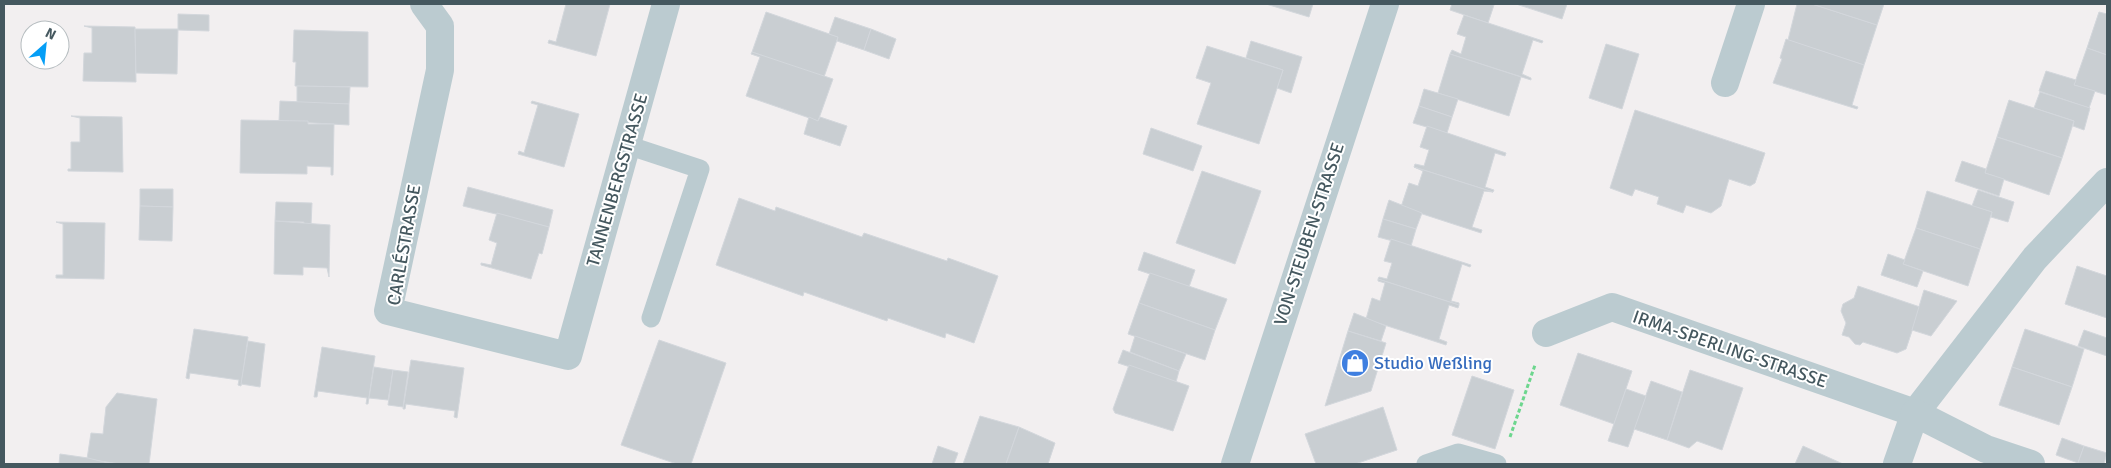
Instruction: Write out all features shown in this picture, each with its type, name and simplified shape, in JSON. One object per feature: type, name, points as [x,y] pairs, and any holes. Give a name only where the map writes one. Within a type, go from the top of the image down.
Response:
[{"type":"street","name":"CARLÉSTRASSE","points":[[424,4],[440,26],[440,70],[388,311],[568,356]]},
{"type":"street","name":"TANNENBERGSTRASSE","points":[[568,356],[666,4]]},
{"type":"street","name":"VON-STEUBEN-STRASSE","points":[[1235,464],[1385,4]]},
{"type":"street","points":[[1725,83],[1751,4]]},
{"type":"street","points":[[1897,464],[1915,413],[2034,258],[2107,182]]},
{"type":"street","name":"IRMA-SPERLING-STRASSE","points":[[1546,334],[1612,308],[1915,413],[1986,450],[2031,464]]},
{"type":"lane","points":[[626,145],[700,169],[651,318]]},
{"type":"lane","points":[[1426,464],[1458,453],[1497,464]]},
{"type":"path","points":[[1507,446],[1546,334]]},
{"type":"building","points":[[566,4],[610,4],[596,56],[548,43],[549,40],[556,42]]},
{"type":"building","points":[[1266,4],[1313,4],[1309,17]]},
{"type":"building","points":[[1452,4],[1494,5],[1488,23],[1450,10]]},
{"type":"building","points":[[1516,4],[1567,4],[1562,19]]},
{"type":"building","points":[[1797,4],[1812,4],[1877,25],[1864,65],[1788,40]]},
{"type":"building","points":[[1812,4],[1884,4],[1877,25]]},
{"type":"building","points":[[766,12],[838,37],[824,77],[752,52]]},
{"type":"building","points":[[2099,12],[2107,14],[2107,55],[2087,48]]},
{"type":"building","points":[[178,14],[209,15],[209,31],[178,30]]},
{"type":"building","points":[[1464,15],[1543,41],[1542,43],[1533,40],[1522,74],[1531,78],[1531,80],[1450,54],[1452,50],[1461,54],[1466,37],[1457,34]]},
{"type":"building","points":[[835,17],[871,29],[864,50],[837,41],[838,37],[829,34]]},
{"type":"building","points":[[84,26],[135,27],[136,82],[83,81],[84,53],[92,53],[92,28]]},
{"type":"building","points":[[135,29],[178,29],[177,74],[136,73]]},
{"type":"building","points":[[871,29],[896,39],[889,59],[864,50]]},
{"type":"building","points":[[294,30],[368,32],[368,87],[295,86],[296,62],[293,62]]},
{"type":"building","points":[[1786,39],[1864,65],[1852,105],[1858,107],[1857,109],[1773,83],[1782,59],[1780,58]]},
{"type":"building","points":[[1251,41],[1302,57],[1291,93],[1277,88],[1283,70],[1246,58]]},
{"type":"building","points":[[1606,44],[1639,54],[1622,109],[1589,98]]},
{"type":"building","points":[[1207,46],[1283,70],[1259,144],[1197,124],[1211,83],[1196,78]]},
{"type":"building","points":[[2087,48],[2107,55],[2107,95],[2074,85]]},
{"type":"building","points":[[752,52],[833,79],[818,121],[746,96],[760,57],[751,54]]},
{"type":"building","points":[[1450,54],[1521,77],[1509,116],[1438,93]]},
{"type":"building","points":[[2046,71],[2076,80],[2074,85],[2095,91],[2089,108],[2039,91]]},
{"type":"building","points":[[297,86],[350,87],[349,104],[297,103]]},
{"type":"building","points":[[1424,89],[1458,99],[1452,117],[1419,106]]},
{"type":"building","points":[[2040,92],[2090,108],[2084,130],[2073,126],[2074,121],[2034,108]]},
{"type":"building","points":[[2009,100],[2074,121],[2062,158],[1997,137]]},
{"type":"building","points":[[280,101],[349,104],[349,125],[279,121]]},
{"type":"building","points":[[532,101],[579,114],[564,167],[518,154],[519,151],[524,153],[538,105],[531,103]]},
{"type":"building","points":[[1419,106],[1452,117],[1447,133],[1413,123]]},
{"type":"building","points":[[1635,110],[1765,153],[1755,183],[1750,186],[1729,179],[1721,206],[1711,213],[1686,205],[1683,213],[1657,204],[1659,197],[1635,189],[1632,196],[1610,188]]},
{"type":"building","points":[[71,116],[122,117],[123,172],[68,171],[68,169],[71,169],[71,142],[80,142],[80,118]]},
{"type":"building","points":[[809,117],[818,121],[820,117],[847,126],[840,146],[804,134]]},
{"type":"building","points":[[241,120],[308,121],[308,124],[334,124],[333,175],[331,175],[331,167],[307,166],[307,174],[240,173]]},
{"type":"building","points":[[1427,126],[1506,153],[1505,156],[1495,153],[1485,187],[1494,190],[1493,192],[1414,167],[1415,164],[1424,166],[1429,150],[1420,147]]},
{"type":"building","points":[[1151,128],[1202,146],[1193,171],[1143,154]]},
{"type":"building","points":[[1997,137],[2062,158],[2049,195],[1985,173]]},
{"type":"building","points":[[1962,161],[1986,169],[1985,173],[2004,179],[1999,196],[1955,181]]},
{"type":"building","points":[[1414,167],[1493,192],[1484,191],[1472,227],[1482,230],[1481,233],[1401,207],[1409,183],[1418,186],[1423,171]]},
{"type":"building","points":[[1202,171],[1261,191],[1235,264],[1176,243]]},
{"type":"building","points":[[468,187],[553,210],[549,227],[463,206]]},
{"type":"building","points":[[140,189],[173,189],[173,207],[140,206]]},
{"type":"building","points":[[1978,190],[2014,202],[2008,222],[1991,217],[1992,212],[1972,206]]},
{"type":"building","points":[[1927,191],[1992,212],[1980,249],[1916,228]]},
{"type":"building","points":[[739,198],[775,211],[776,207],[862,237],[864,233],[947,261],[948,258],[998,276],[974,343],[946,333],[945,338],[888,318],[887,321],[804,292],[803,296],[716,265]]},
{"type":"building","points":[[1389,200],[1422,213],[1416,229],[1383,219]]},
{"type":"building","points":[[276,202],[312,203],[311,225],[304,225],[304,222],[275,221]]},
{"type":"building","points":[[140,206],[173,207],[172,241],[139,240]]},
{"type":"building","points":[[497,213],[549,227],[542,254],[539,253],[531,279],[481,265],[481,263],[491,265],[497,243],[489,240]]},
{"type":"building","points":[[1383,219],[1416,229],[1411,246],[1378,237]]},
{"type":"building","points":[[275,221],[330,225],[329,277],[327,268],[303,267],[303,275],[274,274]]},
{"type":"building","points":[[56,222],[105,223],[104,279],[56,278],[56,275],[63,275],[63,224]]},
{"type":"building","points":[[1916,228],[1980,249],[1968,286],[1903,264]]},
{"type":"building","points":[[1391,239],[1471,265],[1470,267],[1462,264],[1451,301],[1459,303],[1459,305],[1378,279],[1379,277],[1387,279],[1392,263],[1384,261]]},
{"type":"building","points":[[1144,252],[1195,270],[1189,287],[1138,270]]},
{"type":"building","points":[[1888,254],[1905,260],[1903,264],[1923,271],[1917,287],[1881,275]]},
{"type":"building","points":[[2077,266],[2107,276],[2107,318],[2065,304]]},
{"type":"building","points":[[1150,273],[1227,299],[1215,330],[1139,303]]},
{"type":"building","points":[[1378,279],[1459,305],[1458,308],[1449,305],[1439,339],[1447,342],[1446,345],[1366,319],[1372,298],[1380,301],[1385,283],[1378,281]]},
{"type":"building","points":[[1858,286],[1920,307],[1906,349],[1897,353],[1863,342],[1860,345],[1855,344],[1849,337],[1842,335],[1846,323],[1841,311],[1843,304],[1854,298]]},
{"type":"building","points":[[1924,290],[1957,301],[1931,336],[1912,330]]},
{"type":"building","points":[[1139,303],[1215,330],[1205,360],[1128,334]]},
{"type":"building","points":[[1354,313],[1386,326],[1381,341],[1348,331]]},
{"type":"building","points":[[194,329],[248,337],[241,386],[238,385],[239,380],[190,373],[189,379],[186,378]]},
{"type":"building","points":[[2025,329],[2084,349],[2072,387],[2012,367]]},
{"type":"building","points":[[2084,330],[2107,338],[2107,356],[2078,346]]},
{"type":"building","points":[[1348,331],[1386,343],[1371,391],[1325,406]]},
{"type":"building","points":[[1135,336],[1186,354],[1179,371],[1130,352]]},
{"type":"building","points":[[659,340],[726,363],[691,464],[677,464],[621,445]]},
{"type":"building","points":[[248,341],[265,344],[260,387],[241,384]]},
{"type":"building","points":[[322,347],[375,356],[368,404],[366,404],[367,398],[318,391],[317,397],[314,397]]},
{"type":"building","points":[[1123,350],[1179,371],[1176,382],[1118,363]]},
{"type":"building","points":[[1578,353],[1632,371],[1614,424],[1560,405]]},
{"type":"building","points":[[411,360],[464,368],[457,418],[454,417],[455,411],[406,404],[405,409],[403,409]]},
{"type":"building","points":[[1129,365],[1189,386],[1173,431],[1115,413],[1113,409]]},
{"type":"building","points":[[374,367],[393,370],[388,400],[369,398]]},
{"type":"building","points":[[2012,367],[2072,387],[2059,425],[1999,405]]},
{"type":"building","points":[[393,370],[408,372],[403,407],[388,405]]},
{"type":"building","points":[[1690,370],[1743,388],[1722,450],[1697,441],[1689,448],[1667,440]]},
{"type":"building","points":[[1472,376],[1514,390],[1495,449],[1452,435]]},
{"type":"building","points":[[1651,381],[1682,392],[1667,440],[1634,429]]},
{"type":"building","points":[[1626,389],[1646,396],[1628,447],[1608,441]]},
{"type":"building","points":[[117,393],[157,399],[149,464],[120,464],[87,459],[91,433],[103,434],[106,407]]},
{"type":"building","points":[[1383,407],[1397,450],[1355,464],[1316,464],[1305,434]]},
{"type":"building","points":[[980,416],[1019,427],[1006,464],[963,464]]},
{"type":"building","points":[[1019,427],[1055,443],[1048,464],[1006,464]]},
{"type":"building","points":[[2062,438],[2084,446],[2078,463],[2056,455]]},
{"type":"building","points":[[938,446],[958,453],[954,464],[932,464]]},
{"type":"building","points":[[1803,446],[1843,464],[1795,464]]},
{"type":"building","points":[[2084,446],[2107,453],[2104,464],[2078,463]]},
{"type":"building","points":[[60,454],[88,458],[112,464],[59,464]]},
{"type":"place","name":"Studio Weßling","points":[[1355,363]]}]
